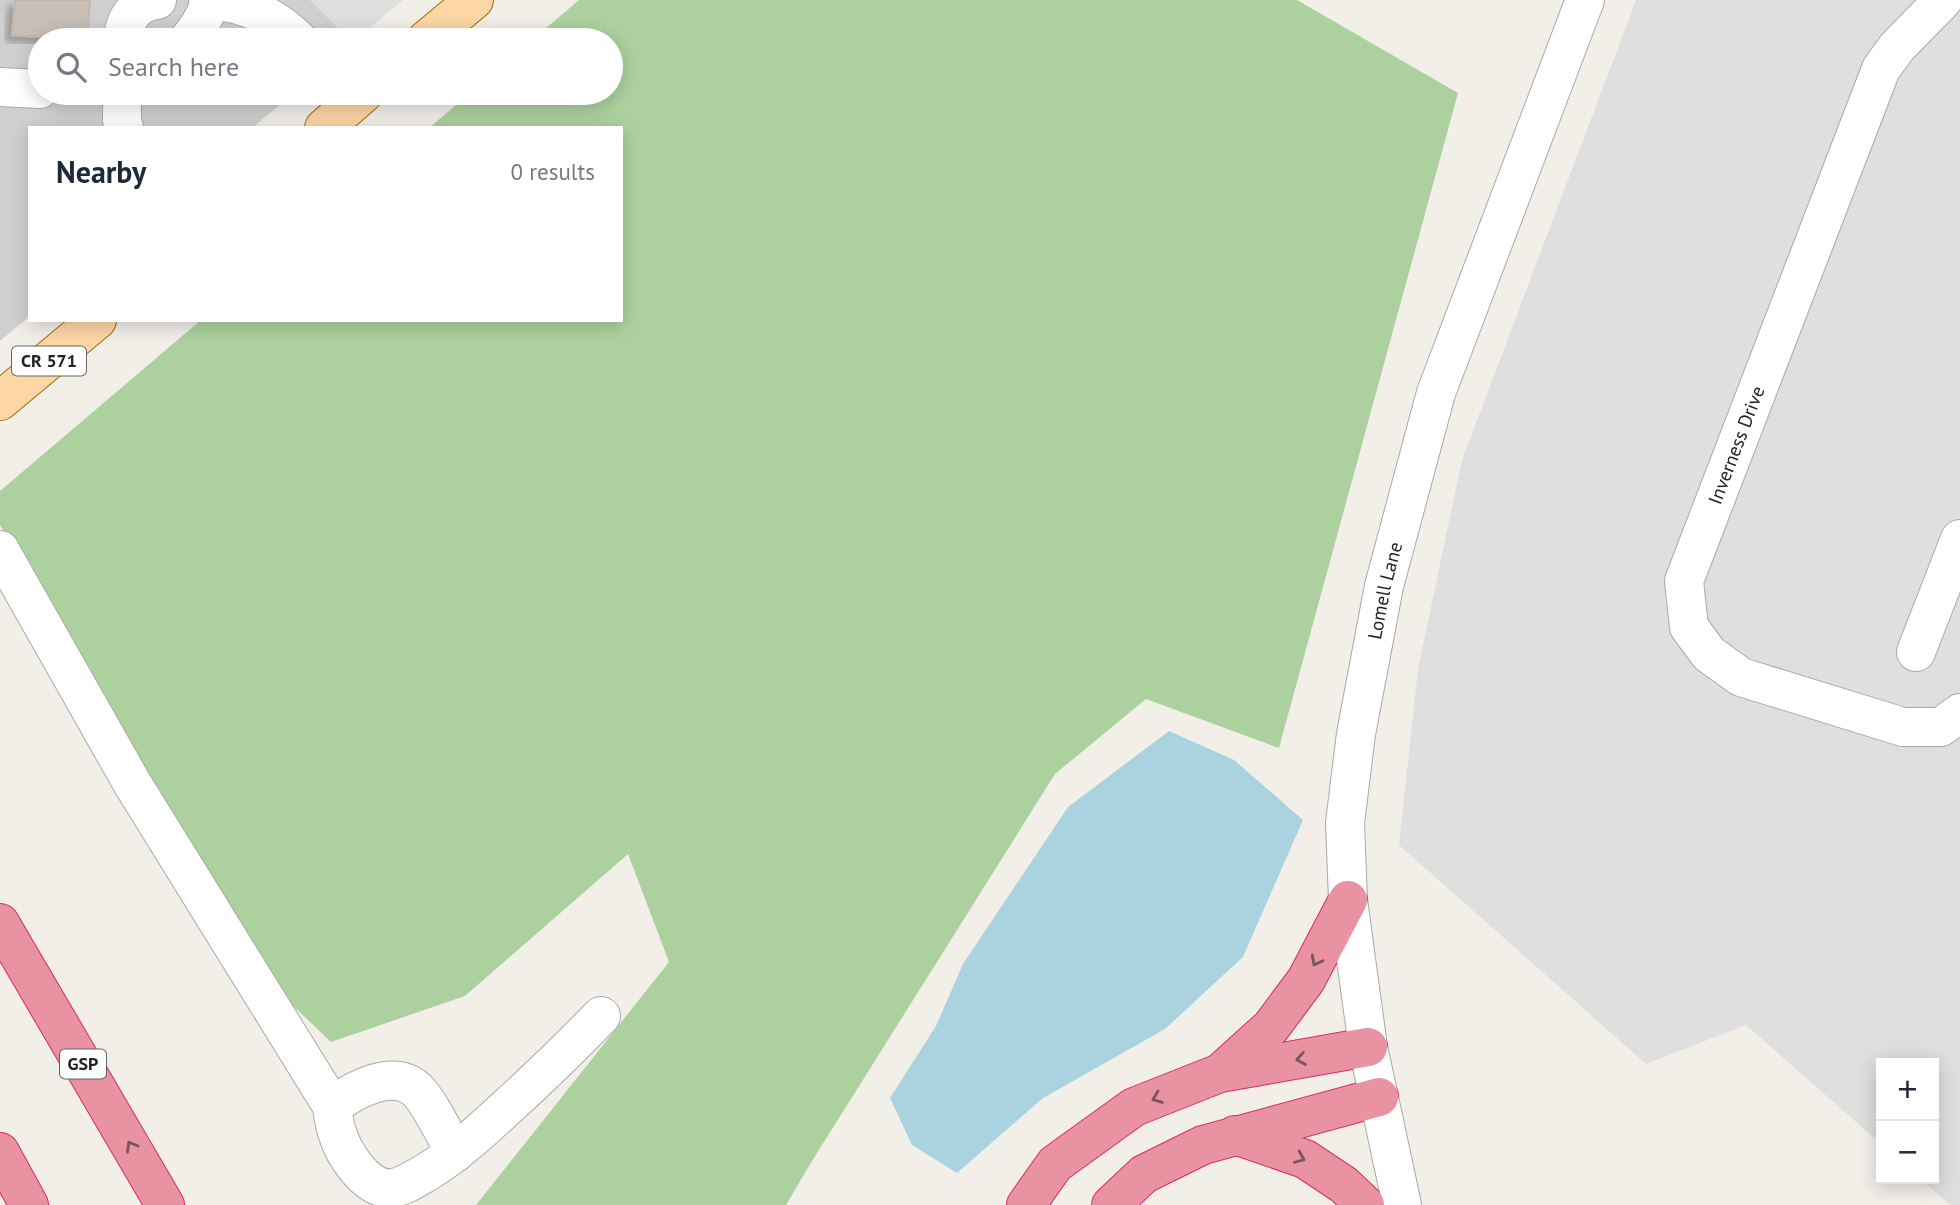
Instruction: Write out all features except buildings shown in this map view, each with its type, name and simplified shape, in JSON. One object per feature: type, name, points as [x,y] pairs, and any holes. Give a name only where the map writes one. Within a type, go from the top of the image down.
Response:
[{"type":"highway","points":[[1220,1073],[1271,1027],[1306,980],[1348,901]]},
{"type":"highway","name":"GSP","points":[[0,923],[165,1205]]},
{"type":"highway","points":[[1026,1205],[1055,1164],[1134,1107],[1220,1073],[1368,1047]]},
{"type":"highway","points":[[1111,1205],[1144,1174],[1203,1145],[1379,1097]]},
{"type":"highway","points":[[1236,1135],[1305,1159],[1344,1185],[1365,1205]]},
{"type":"highway","points":[[0,1152],[29,1205]]},
{"type":"main road","points":[[440,28],[474,0]]},
{"type":"main road","points":[[326,126],[348,105]]},
{"type":"main road","name":"CR 571","points":[[0,401],[95,322]]},
{"type":"street","points":[[126,28],[127,21],[138,6],[157,0]]},
{"type":"street","points":[[198,28],[210,0],[238,5],[270,17],[286,28]]},
{"type":"street","name":"Lomell Lane","points":[[1402,1205],[1368,1047],[1348,901],[1345,823],[1356,734],[1384,586],[1436,394],[1585,0]]},
{"type":"street","name":"Inverness Drive","points":[[1943,0],[1896,47],[1881,69],[1684,581],[1689,627],[1709,654],[1741,677],[1903,727],[1941,727],[1960,713]]},
{"type":"street","points":[[0,88],[28,89]]},
{"type":"street","points":[[122,105],[124,126]]},
{"type":"street","points":[[1916,652],[1960,539]]},
{"type":"street","points":[[0,550],[132,783],[332,1106],[337,1132],[346,1152],[371,1183],[393,1188],[410,1182],[455,1153],[543,1075],[601,1016]]},
{"type":"street","points":[[332,1106],[365,1086],[388,1082],[408,1084],[423,1098],[455,1153]]},
{"type":"shaded area","points":[[0,0],[310,0],[338,28],[28,28],[28,105],[280,105],[254,126],[28,126],[28,318],[0,341]]},
{"type":"shaded area","points":[[310,0],[403,0],[369,28],[338,28]]},
{"type":"shaded area","points":[[1636,0],[1960,0],[1960,1205],[1950,1205],[1926,1184],[1939,1184],[1939,1058],[1876,1058],[1876,1140],[1746,1025],[1646,1064],[1399,845],[1418,669],[1462,460]]},
{"type":"green space","points":[[579,0],[1297,0],[1458,93],[1279,748],[1146,699],[1055,774],[786,1205],[476,1205],[669,962],[628,854],[465,996],[331,1042],[265,979],[0,525],[0,491],[199,322],[623,322],[623,126],[431,126],[456,105],[623,105],[623,28],[546,28]]},
{"type":"water","points":[[1169,731],[1234,760],[1303,820],[1243,957],[1165,1029],[1043,1098],[957,1173],[912,1145],[890,1098],[936,1026],[963,964],[1068,807]]}]
